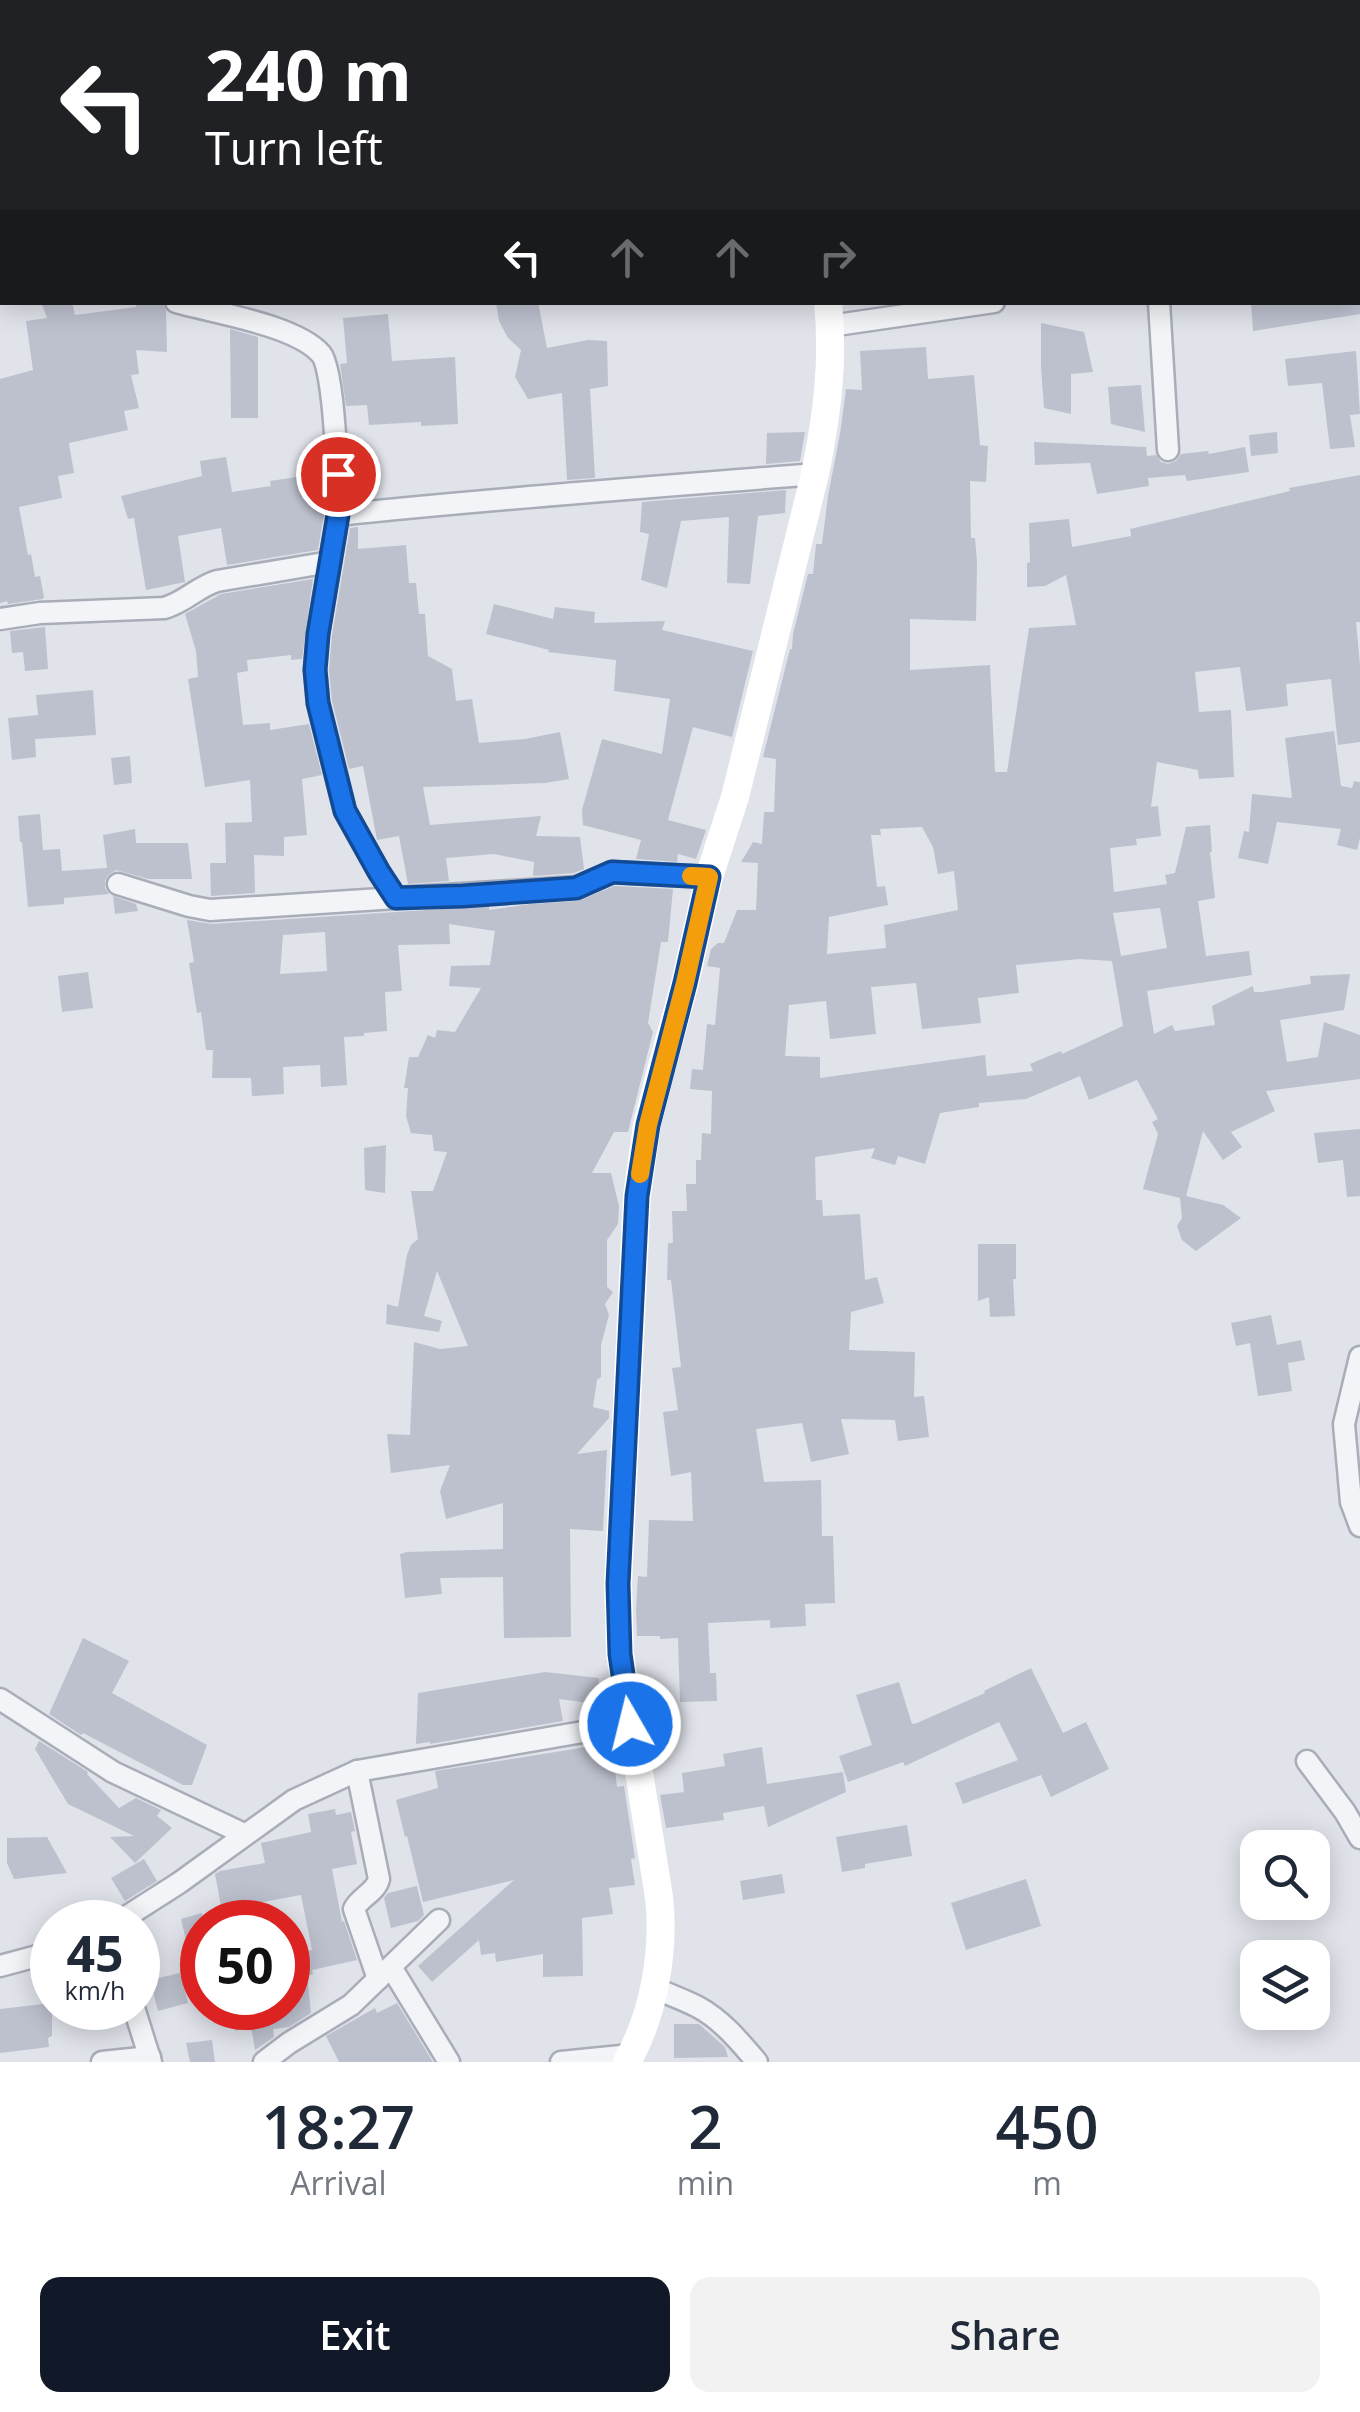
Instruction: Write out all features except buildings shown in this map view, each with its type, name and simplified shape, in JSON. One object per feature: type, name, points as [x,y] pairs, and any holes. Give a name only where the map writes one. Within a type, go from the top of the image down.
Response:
[{"type":"main road","points":[[629,2058],[654,1988],[659,1962],[660,1909],[620,1654],[618,1584],[637,1196],[648,1125],[709,877],[734,796],[815,474],[828,409],[829,314]]},
{"type":"street","points":[[187,305],[302,339],[321,354],[330,373],[338,515],[318,634],[318,703],[345,811],[396,898]]},
{"type":"street","points":[[829,314],[953,305]]},
{"type":"street","points":[[1159,305],[1168,450]]},
{"type":"street","points":[[338,515],[484,499],[815,474]]},
{"type":"street","points":[[0,619],[40,613],[164,608],[216,581],[330,562]]},
{"type":"street","points":[[118,884],[210,910],[576,888],[612,872],[709,877]]},
{"type":"street","points":[[1360,1357],[1344,1424],[1351,1502],[1360,1526]]},
{"type":"street","points":[[0,1700],[113,1772],[244,1834]]},
{"type":"street","points":[[153,1900],[294,1800],[357,1771],[630,1724]]},
{"type":"street","points":[[1307,1760],[1360,1838]]},
{"type":"street","points":[[357,1771],[379,1878],[377,1886],[354,1909],[385,1973],[449,2062]]},
{"type":"street","points":[[264,2062],[338,2015],[440,1920]]},
{"type":"street","points":[[0,1966],[30,1958]]},
{"type":"street","points":[[654,1988],[712,2016],[757,2062]]},
{"type":"street","points":[[102,2062],[151,2060],[141,2030]]},
{"type":"street","points":[[561,2062],[629,2058]]},
{"type":"slow traffic","points":[[640,1174],[648,1125],[709,877],[691,876]]},
{"type":"route","points":[[338,474],[338,515],[318,634],[318,703],[345,811],[396,898],[576,888],[612,872],[709,877],[648,1125],[637,1196],[618,1584],[620,1654],[630,1724]]}]
